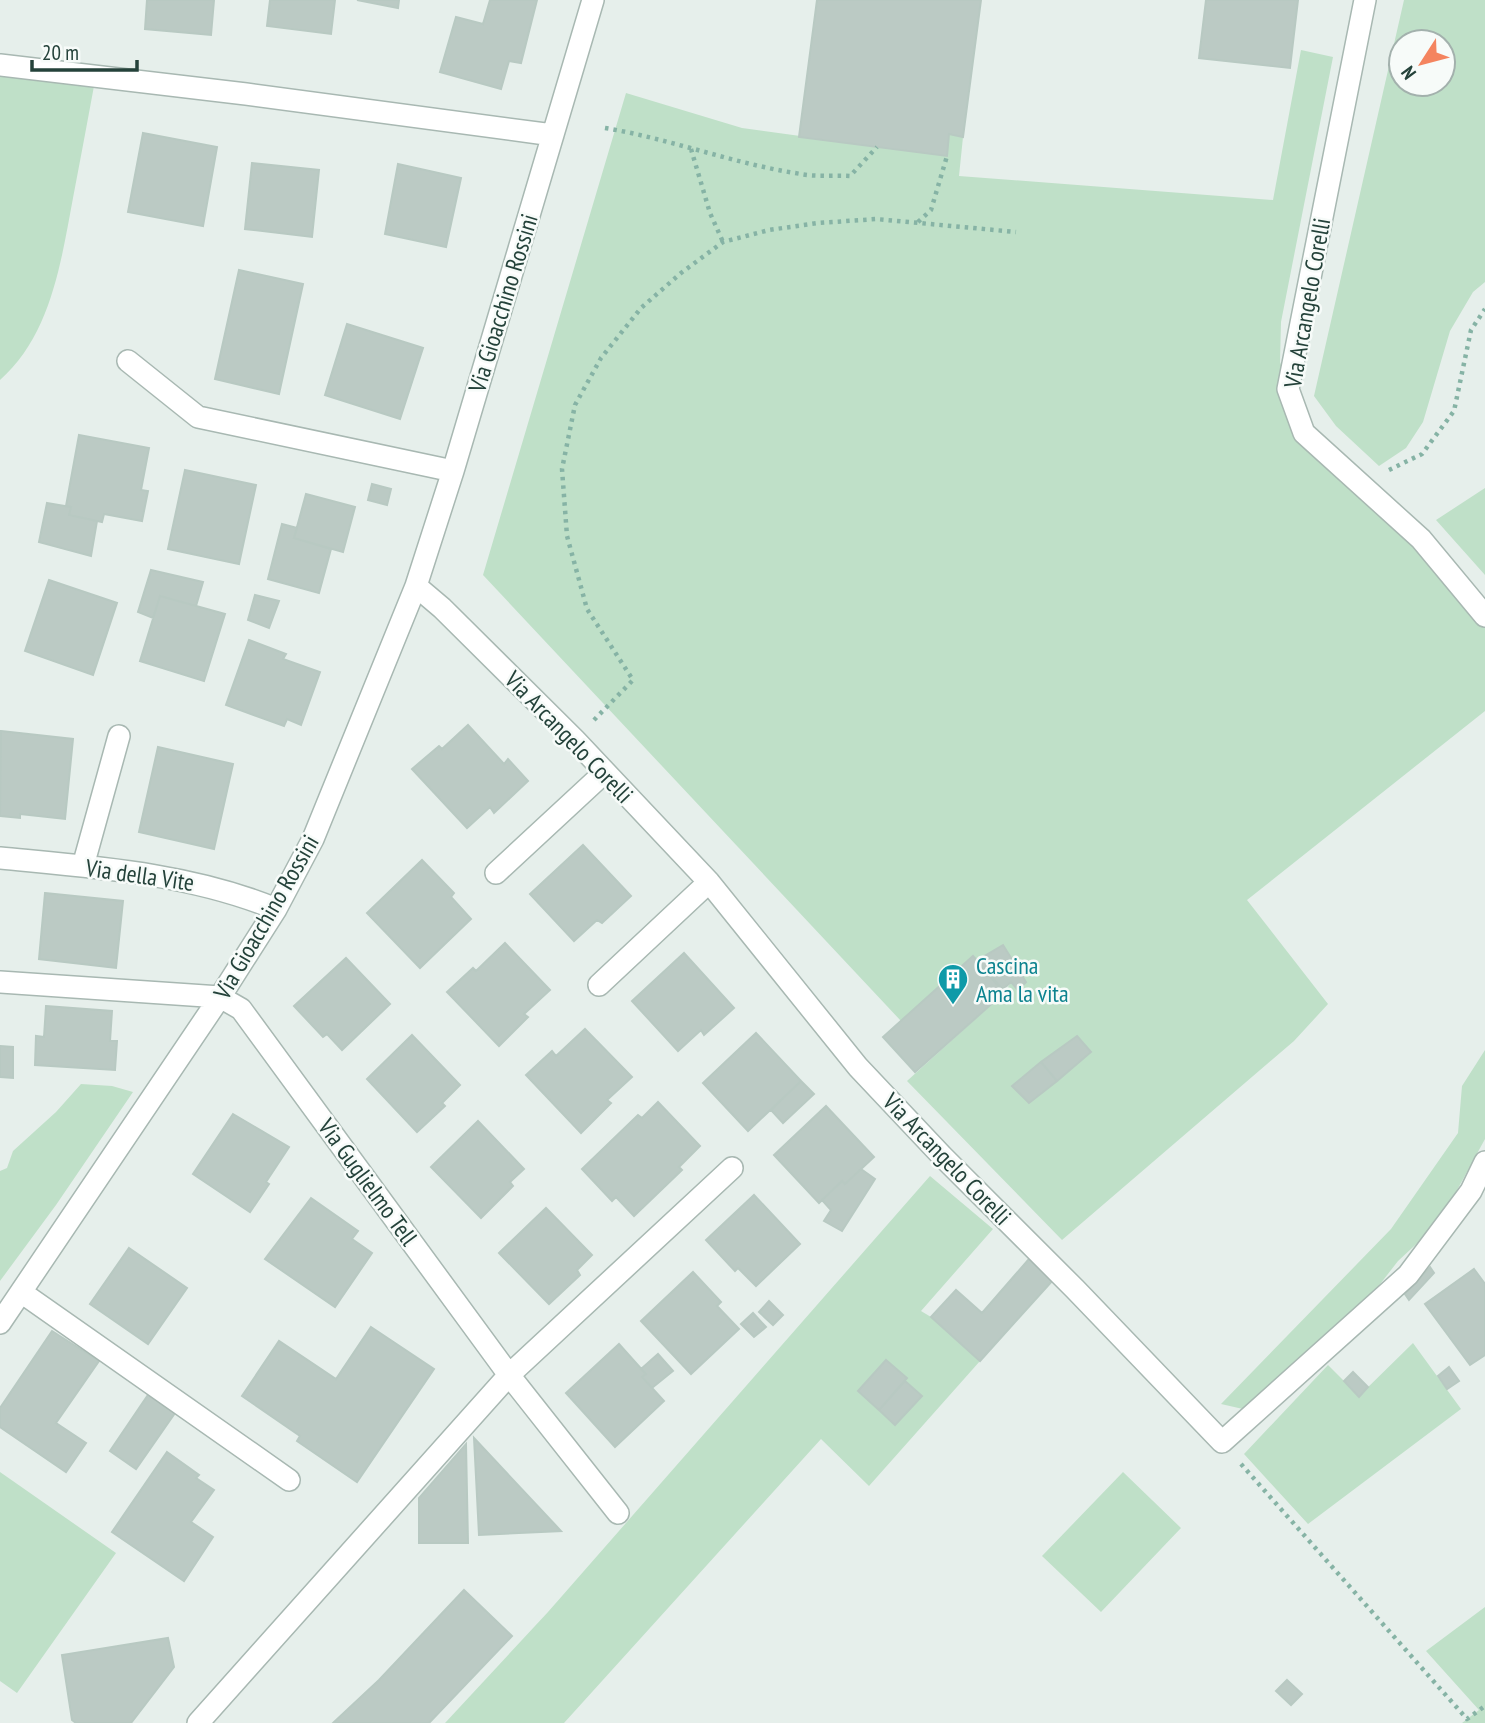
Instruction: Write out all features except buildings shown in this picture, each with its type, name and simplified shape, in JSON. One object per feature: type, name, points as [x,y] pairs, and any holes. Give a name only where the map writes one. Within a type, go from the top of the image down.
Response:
[{"type":"street","name":"Via Gioacchino Rossini","points":[[0,1323],[220,997],[276,909],[313,839],[416,586],[453,471],[593,0]]},
{"type":"street","name":"Via Arcangelo Corelli","points":[[1365,0],[1287,389],[1304,433],[1421,539],[1485,616]]},
{"type":"street","points":[[0,65],[246,94],[553,135]]},
{"type":"street","points":[[128,361],[198,417],[453,471]]},
{"type":"street","name":"Via Arcangelo Corelli","points":[[416,586],[442,608],[575,740],[709,882],[858,1067],[1222,1442]]},
{"type":"street","points":[[83,866],[119,736]]},
{"type":"street","points":[[496,873],[605,772]]},
{"type":"street","name":"Via della Vite","points":[[0,858],[83,866],[194,882],[243,895],[276,909]]},
{"type":"street","points":[[599,985],[709,882]]},
{"type":"street","points":[[0,982],[220,997]]},
{"type":"street","name":"Via Guglielmo Tell","points":[[220,997],[241,1009],[509,1375],[618,1513]]},
{"type":"street","points":[[1222,1442],[1408,1275],[1471,1191],[1485,1162]]},
{"type":"street","points":[[198,1723],[509,1375],[732,1168]]},
{"type":"street","points":[[21,1292],[289,1480]]},
{"type":"path","points":[[605,128],[640,134],[802,175],[849,176],[877,147]]},
{"type":"path","points":[[691,149],[710,213],[723,242]]},
{"type":"path","points":[[918,223],[931,209],[947,156]]},
{"type":"path","points":[[575,740],[633,680],[587,609],[567,536],[562,469],[575,405],[601,358],[641,308],[681,273],[723,242],[769,230],[876,219],[1016,232]]},
{"type":"path","points":[[1360,484],[1422,454],[1454,411],[1471,330],[1485,309]]},
{"type":"path","points":[[1222,1442],[1467,1719],[1485,1706]]},
{"type":"green space","points":[[1404,0],[1485,0],[1485,282],[1473,292],[1450,331],[1423,422],[1406,448],[1379,466],[1336,426],[1314,396],[1387,75],[1387,98],[1457,98],[1457,28],[1398,28]]},
{"type":"green space","points":[[1301,50],[1333,57],[1281,322],[1280,362],[1304,433],[1485,616],[1485,711],[1247,900],[1328,1004],[1294,1041],[1062,1240],[907,1081],[1005,992],[1011,982],[1018,990],[1026,982],[1003,946],[901,1021],[483,575],[626,93],[742,128],[946,156],[949,134],[963,137],[959,176],[1273,200]]},
{"type":"green space","points":[[0,71],[94,86],[64,247],[51,296],[31,342],[0,380]]},
{"type":"green space","points":[[1485,488],[1485,575],[1436,520]]},
{"type":"green space","points":[[1485,1050],[1485,1139],[1439,1223],[1398,1261],[1360,1310],[1257,1403],[1243,1409],[1221,1404],[1391,1229],[1458,1133],[1462,1086]]},
{"type":"green space","points":[[81,1084],[112,1086],[133,1092],[0,1281],[0,1171],[7,1168],[13,1151],[56,1112]]},
{"type":"green space","points":[[930,1176],[993,1229],[921,1311],[980,1361],[869,1486],[821,1439],[564,1723],[445,1723],[548,1612]]},
{"type":"green space","points":[[1413,1343],[1461,1409],[1308,1524],[1244,1454],[1328,1365],[1359,1396]]},
{"type":"green space","points":[[0,1472],[116,1553],[17,1693],[0,1681]]},
{"type":"green space","points":[[1123,1472],[1181,1528],[1101,1612],[1042,1556]]},
{"type":"green space","points":[[1485,1607],[1485,1723],[1462,1723],[1479,1710],[1426,1651]]},
{"type":"place","name":"Cascina Ama la vita","points":[[953,1006]]}]
